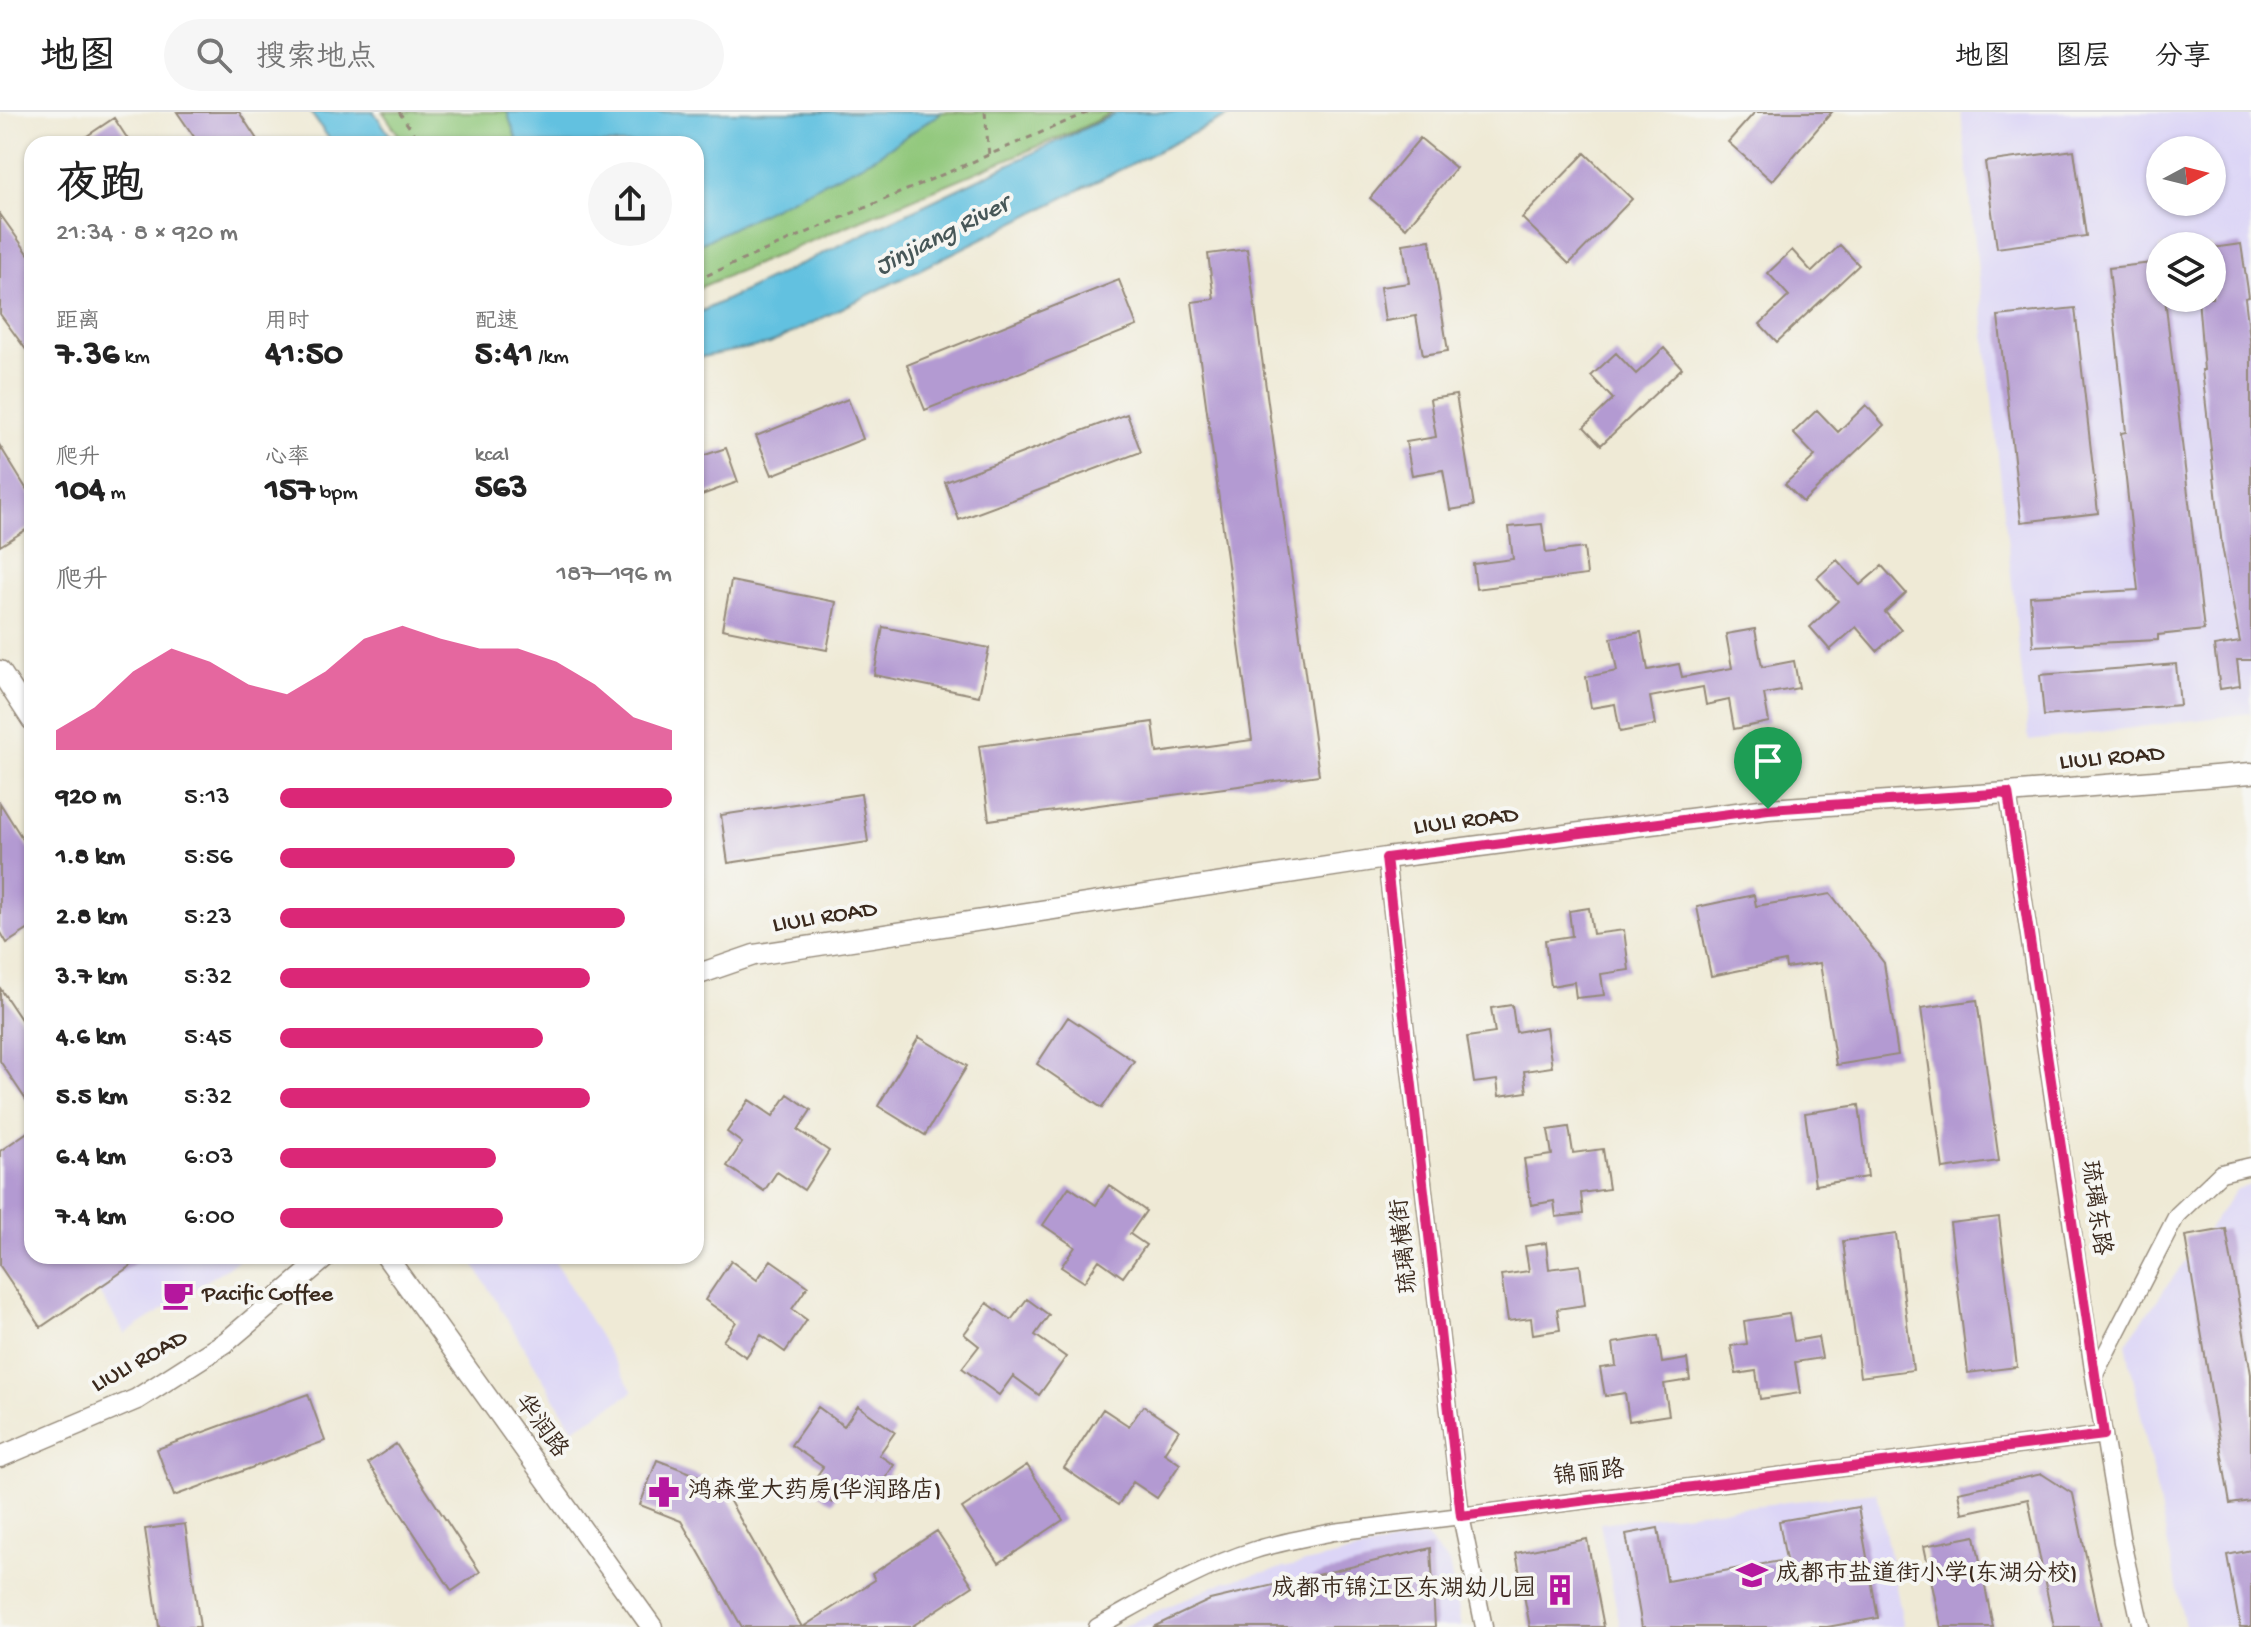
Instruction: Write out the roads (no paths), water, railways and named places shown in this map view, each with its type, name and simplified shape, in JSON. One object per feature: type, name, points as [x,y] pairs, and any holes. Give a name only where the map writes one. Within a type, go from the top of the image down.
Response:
[{"type":"street","points":[[0,671],[24,708]]},
{"type":"street","name":"LIULI ROAD","points":[[704,972],[754,955],[1386,858],[1768,809],[2251,773]]},
{"type":"street","name":"琉璃东路","points":[[2008,793],[2094,1376],[2122,1542],[2141,1627]]},
{"type":"street","name":"琉璃横街","points":[[1386,858],[1461,1516],[1484,1627]]},
{"type":"street","points":[[2094,1376],[2177,1215],[2221,1173],[2251,1166]]},
{"type":"street","name":"LIULI ROAD","points":[[0,1457],[137,1399],[226,1342],[318,1264]]},
{"type":"street","name":"华润路","points":[[392,1264],[652,1627]]},
{"type":"street","name":"锦丽路","points":[[1097,1627],[1167,1589],[1252,1551],[1334,1532],[2104,1435]]},
{"type":"water","points":[[310,112],[374,112],[390,136],[327,136]]},
{"type":"water","points":[[507,112],[942,112],[874,158],[704,242],[704,136],[515,136]]},
{"type":"water","name":"Jinjiang River","points":[[1119,112],[1236,112],[770,344],[704,356],[704,310]]},
{"type":"place","name":"Pacific Coffee","points":[[178,1295]]},
{"type":"place","name":"鸿森堂大药房(华润路店)","points":[[664,1492]]},
{"type":"place","name":"成都市盐道街小学(东湖分校)","points":[[1752,1575]]},
{"type":"place","name":"成都市锦江区东湖幼儿园","points":[[1560,1590]]}]
